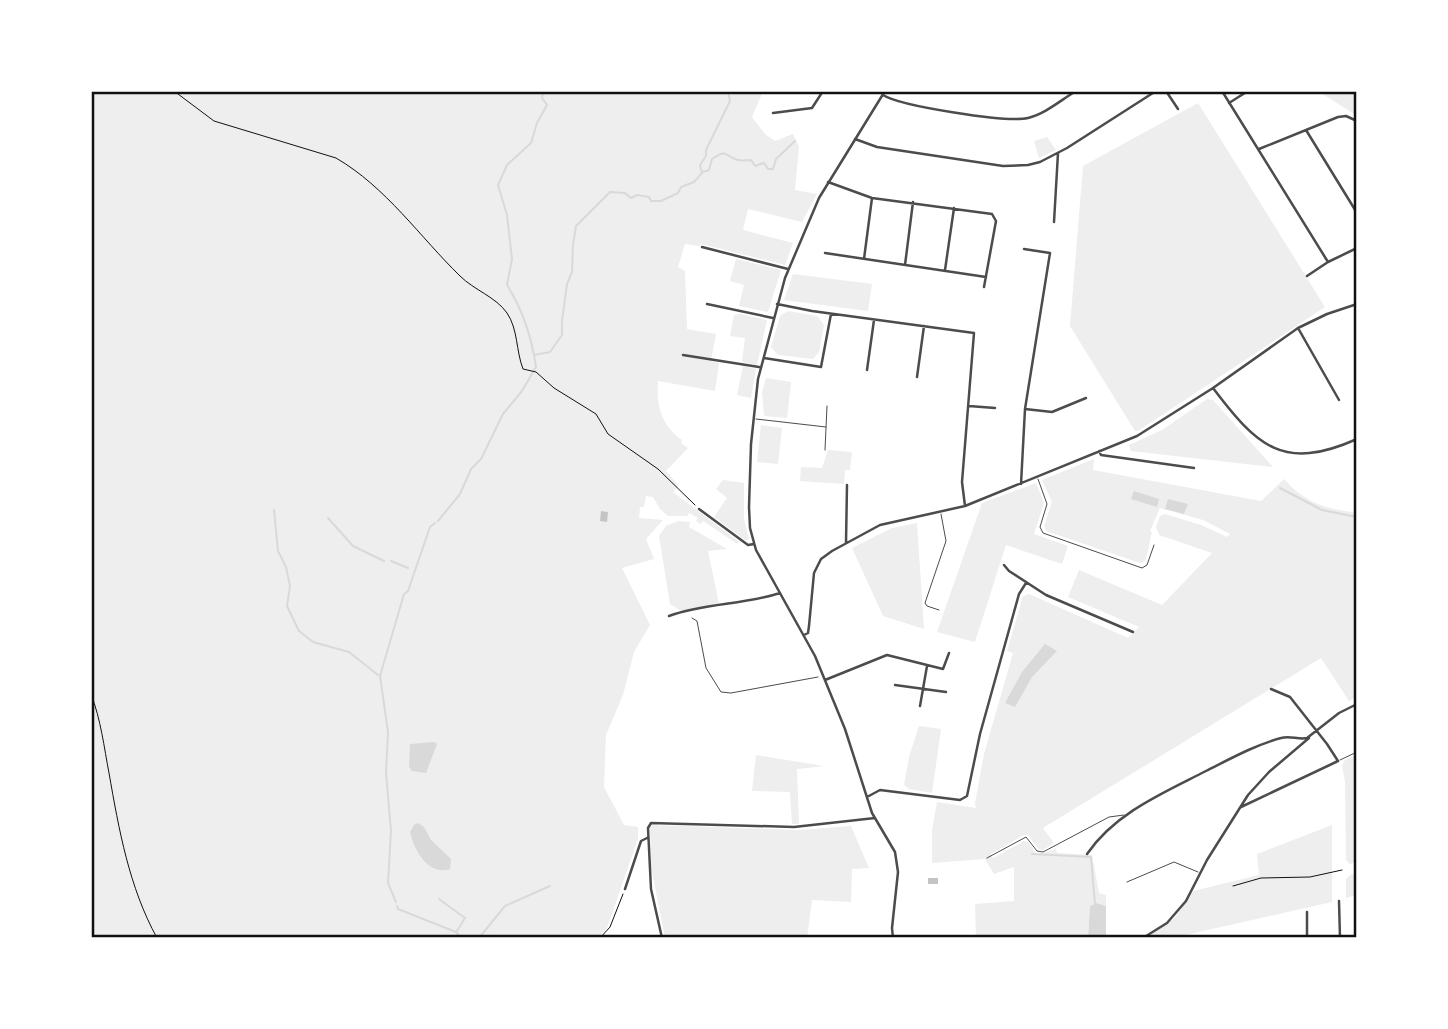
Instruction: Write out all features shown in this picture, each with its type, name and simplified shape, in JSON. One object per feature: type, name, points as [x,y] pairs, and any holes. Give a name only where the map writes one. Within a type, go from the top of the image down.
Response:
[{"type":"street","points":[[892,938],[897,862],[892,846],[875,818],[845,729],[824,678],[804,635],[754,544],[749,507],[754,419],[761,367],[788,268],[808,218],[828,181],[884,93],[901,103],[1016,119],[1038,114],[1076,91]]},
{"type":"street","points":[[855,139],[877,147],[1003,166],[1034,164],[1058,153],[1156,91]]},
{"type":"street","points":[[1166,91],[1178,109]]},
{"type":"street","points":[[1222,91],[1328,262]]},
{"type":"street","points":[[1229,103],[1248,91]]},
{"type":"street","points":[[773,113],[812,108],[821,92]]},
{"type":"street","points":[[1258,150],[1338,117],[1346,116],[1357,121]]},
{"type":"street","points":[[1306,129],[1357,213]]},
{"type":"street","points":[[1054,222],[1058,153]]},
{"type":"street","points":[[828,181],[872,198],[988,213],[995,217],[984,287]]},
{"type":"street","points":[[864,259],[872,198]]},
{"type":"street","points":[[905,265],[913,202]]},
{"type":"street","points":[[945,270],[954,208]]},
{"type":"street","points":[[702,247],[788,268]]},
{"type":"street","points":[[1307,276],[1357,248]]},
{"type":"street","points":[[1021,484],[1025,409],[1050,253],[1024,249]]},
{"type":"street","points":[[825,253],[986,277]]},
{"type":"street","points":[[707,304],[773,318]]},
{"type":"street","points":[[777,304],[974,333],[962,482],[965,506]]},
{"type":"street","points":[[804,635],[808,633],[815,570],[823,557],[846,543],[887,522],[965,506],[1144,432],[1213,388],[1298,328],[1357,304]]},
{"type":"street","points":[[763,358],[821,367],[831,314]]},
{"type":"street","points":[[867,370],[874,320]]},
{"type":"street","points":[[917,377],[924,326]]},
{"type":"street","points":[[1298,328],[1339,400]]},
{"type":"street","points":[[691,356],[692,350]]},
{"type":"street","points":[[683,355],[761,367]]},
{"type":"street","points":[[1213,388],[1250,433],[1278,450],[1294,453],[1321,452],[1357,439]]},
{"type":"street","points":[[1025,409],[1052,412],[1086,398]]},
{"type":"street","points":[[969,406],[995,408]]},
{"type":"street","points":[[1099,451],[1101,455],[1194,468]]},
{"type":"street","points":[[846,543],[847,485]]},
{"type":"street","points":[[699,509],[748,545],[754,544]]},
{"type":"street","points":[[1004,565],[1026,583],[1065,604],[1133,632]]},
{"type":"street","points":[[867,797],[880,790],[960,800],[967,796],[984,718],[1019,594],[1026,583]]},
{"type":"street","points":[[669,616],[682,611],[757,600],[780,593]]},
{"type":"street","points":[[818,677],[824,678],[884,656],[943,669],[949,653]]},
{"type":"street","points":[[920,706],[927,666]]},
{"type":"street","points":[[895,685],[946,692]]},
{"type":"street","points":[[1241,807],[1338,761],[1290,697],[1271,689]]},
{"type":"street","points":[[1143,938],[1173,917],[1186,901],[1248,795],[1269,772],[1339,713],[1357,704]]},
{"type":"street","points":[[1087,854],[1095,843],[1127,814],[1233,757],[1283,737],[1302,739],[1317,732]]},
{"type":"street","points":[[662,938],[651,889],[647,838],[649,824],[794,827],[875,818]]},
{"type":"street","points":[[625,889],[641,841],[647,838]]},
{"type":"street","points":[[1339,901],[1340,938]]},
{"type":"street","points":[[1307,912],[1307,938]]},
{"type":"lane","points":[[825,450],[827,406]]},
{"type":"lane","points":[[754,419],[826,427]]},
{"type":"lane","points":[[1037,477],[1047,504],[1040,527],[1043,533],[1142,568],[1147,565],[1154,545]]},
{"type":"lane","points":[[939,610],[925,603],[946,541],[941,512]]},
{"type":"lane","points":[[692,618],[697,621],[708,672],[721,692],[731,693],[818,677]]},
{"type":"lane","points":[[1338,761],[1357,752]]},
{"type":"lane","points":[[987,858],[1024,837],[1028,838],[1037,851],[1043,852],[1109,817],[1127,814]]},
{"type":"lane","points":[[1127,882],[1174,862],[1200,873]]},
{"type":"path","points":[[174,91],[214,121],[336,158],[351,166],[411,222],[462,278],[501,306],[509,315],[522,368],[536,372],[554,388],[596,414],[608,434],[658,469],[699,509]]},
{"type":"path","points":[[91,694],[100,722],[119,828],[132,882],[157,938]]},
{"type":"path","points":[[1233,886],[1261,878],[1310,877],[1342,870]]},
{"type":"path","points":[[600,938],[610,927],[625,889]]},
{"type":"shaded area","points":[[91,91],[763,91],[752,117],[765,134],[775,141],[793,134],[799,147],[795,190],[817,194],[802,222],[748,209],[743,230],[793,243],[785,265],[701,244],[685,244],[678,267],[685,271],[687,329],[716,334],[711,361],[719,363],[715,391],[658,381],[661,414],[669,428],[688,448],[666,471],[679,486],[673,492],[741,543],[736,543],[703,521],[701,524],[696,521],[698,518],[689,513],[687,516],[668,516],[653,497],[646,496],[644,507],[640,507],[639,518],[663,520],[646,539],[654,559],[622,568],[650,625],[634,652],[623,695],[606,735],[604,787],[624,825],[638,827],[638,839],[607,928],[598,938],[91,938]]},
{"type":"shaded area","points":[[1318,91],[1357,91],[1357,116]]},
{"type":"shaded area","points":[[1198,103],[1325,307],[1135,431],[1070,326],[1083,166]]},
{"type":"shaded area","points":[[1047,137],[1056,150],[1039,158],[1034,141]]},
{"type":"shaded area","points":[[736,259],[781,270],[768,312],[739,306],[744,285],[730,281]]},
{"type":"shaded area","points":[[793,274],[872,284],[868,311],[784,300]]},
{"type":"shaded area","points":[[788,311],[817,316],[824,325],[819,352],[813,359],[778,355],[771,347],[780,316]]},
{"type":"shaded area","points":[[734,315],[767,320],[757,365],[742,362],[745,338],[730,336]]},
{"type":"shaded area","points":[[743,366],[756,369],[751,398],[737,395]]},
{"type":"shaded area","points":[[766,378],[791,382],[787,418],[764,416],[762,392]]},
{"type":"shaded area","points":[[1207,399],[1213,400],[1273,467],[1131,451],[1129,445],[1162,430]]},
{"type":"shaded area","points":[[761,425],[782,428],[778,464],[757,462]]},
{"type":"shaded area","points":[[828,450],[852,452],[850,470],[845,470],[844,484],[800,481],[801,467],[822,468]]},
{"type":"shaded area","points":[[1094,459],[1093,470],[1261,501],[1284,479],[1300,494],[1317,504],[1357,513],[1357,697],[1349,701],[1321,658],[1043,828],[1054,843],[1043,850],[1038,849],[1028,835],[1024,835],[991,854],[993,858],[1024,841],[1028,842],[1036,853],[1056,849],[1057,853],[1092,855],[1099,893],[1106,895],[1106,906],[1096,903],[1090,906],[1088,938],[976,938],[975,904],[1014,901],[1014,867],[994,874],[985,859],[932,863],[932,830],[937,802],[976,808],[984,754],[1013,653],[1007,651],[1023,596],[1029,594],[1128,638],[1139,627],[1068,597],[1079,570],[1162,605],[1212,553],[1159,535],[1156,527],[1160,516],[1165,514],[1201,525],[1227,537],[1230,534],[1203,520],[1160,508],[1150,531],[1152,532],[1145,561],[1140,563],[1046,531],[1044,526],[1052,502],[1042,480]]},
{"type":"shaded area","points":[[723,480],[744,483],[744,519],[749,539],[746,541],[714,517],[727,498],[716,489]]},
{"type":"shaded area","points":[[1036,483],[1044,503],[1034,534],[1068,546],[1062,564],[1006,545],[975,642],[937,632],[982,503]]},
{"type":"shaded area","points":[[1134,491],[1159,499],[1157,507],[1131,499]]},
{"type":"shaded area","points":[[1168,499],[1188,504],[1184,514],[1165,509]]},
{"type":"shaded area","points":[[678,521],[690,522],[689,527],[727,549],[708,551],[719,604],[681,611],[670,604],[659,536],[666,526]]},
{"type":"shaded area","points":[[917,523],[924,629],[883,616],[852,548],[892,528]]},
{"type":"shaded area","points":[[1045,644],[1057,651],[1032,677],[1015,707],[1005,703],[1022,672]]},
{"type":"shaded area","points":[[919,726],[941,729],[932,793],[909,789],[904,785]]},
{"type":"shaded area","points":[[410,744],[437,744],[426,773],[412,771],[409,767]]},
{"type":"shaded area","points":[[1357,754],[1357,862],[1350,864],[1346,860],[1345,782],[1342,765],[1345,760]]},
{"type":"shaded area","points":[[756,755],[824,766],[797,769],[799,824],[792,824],[790,792],[752,791]]},
{"type":"shaded area","points":[[418,823],[451,859],[450,869],[435,869],[423,860],[410,832]]},
{"type":"shaded area","points":[[652,825],[799,830],[851,826],[869,868],[852,869],[851,902],[812,900],[807,938],[665,938],[651,867]]},
{"type":"shaded area","points":[[1332,825],[1332,902],[1172,938],[1147,938],[1175,918],[1193,891],[1259,875],[1257,854]]},
{"type":"shaded area","points":[[1357,873],[1357,895],[1346,898],[1346,879]]},
{"type":"shaded area","points":[[1096,903],[1106,906],[1106,938],[1088,938],[1090,906]]},
{"type":"building","points":[[601,511],[608,512],[607,522],[600,521]]},
{"type":"building","points":[[928,878],[938,878],[938,884],[928,884]]},
{"type":"waterway","points":[[534,355],[524,318],[507,285],[512,259],[507,215],[498,185],[507,165],[531,143],[537,123],[547,105],[542,98],[543,91]]},
{"type":"waterway","points":[[438,521],[460,494],[471,469],[481,459],[503,414],[522,391],[536,367],[534,355],[550,352],[562,335],[576,226],[610,192],[625,193],[631,198],[637,195],[649,197],[651,201],[661,201],[678,193],[681,187],[694,182],[702,173],[700,165],[730,101],[728,91]]},
{"type":"waterway","points":[[703,172],[709,170],[712,159],[724,153],[738,160],[751,160],[755,166],[764,163],[768,169],[773,169],[776,159],[795,141]]},
{"type":"waterway","points":[[1280,488],[1322,510],[1357,517]]},
{"type":"waterway","points":[[274,510],[278,551],[286,567],[290,586],[287,606],[299,631],[313,642],[349,652],[378,675]]},
{"type":"waterway","points":[[328,518],[353,546],[384,561]]},
{"type":"waterway","points":[[396,902],[388,883],[391,831],[386,773],[388,732],[380,676],[404,594],[408,591],[430,527],[435,523]]},
{"type":"waterway","points":[[391,561],[408,568]]},
{"type":"waterway","points":[[1032,854],[1091,857],[1095,905]]},
{"type":"waterway","points":[[479,938],[505,906],[550,886]]},
{"type":"waterway","points":[[439,899],[465,918],[457,931]]},
{"type":"waterway","points":[[397,906],[398,909],[456,932],[461,938]]}]
